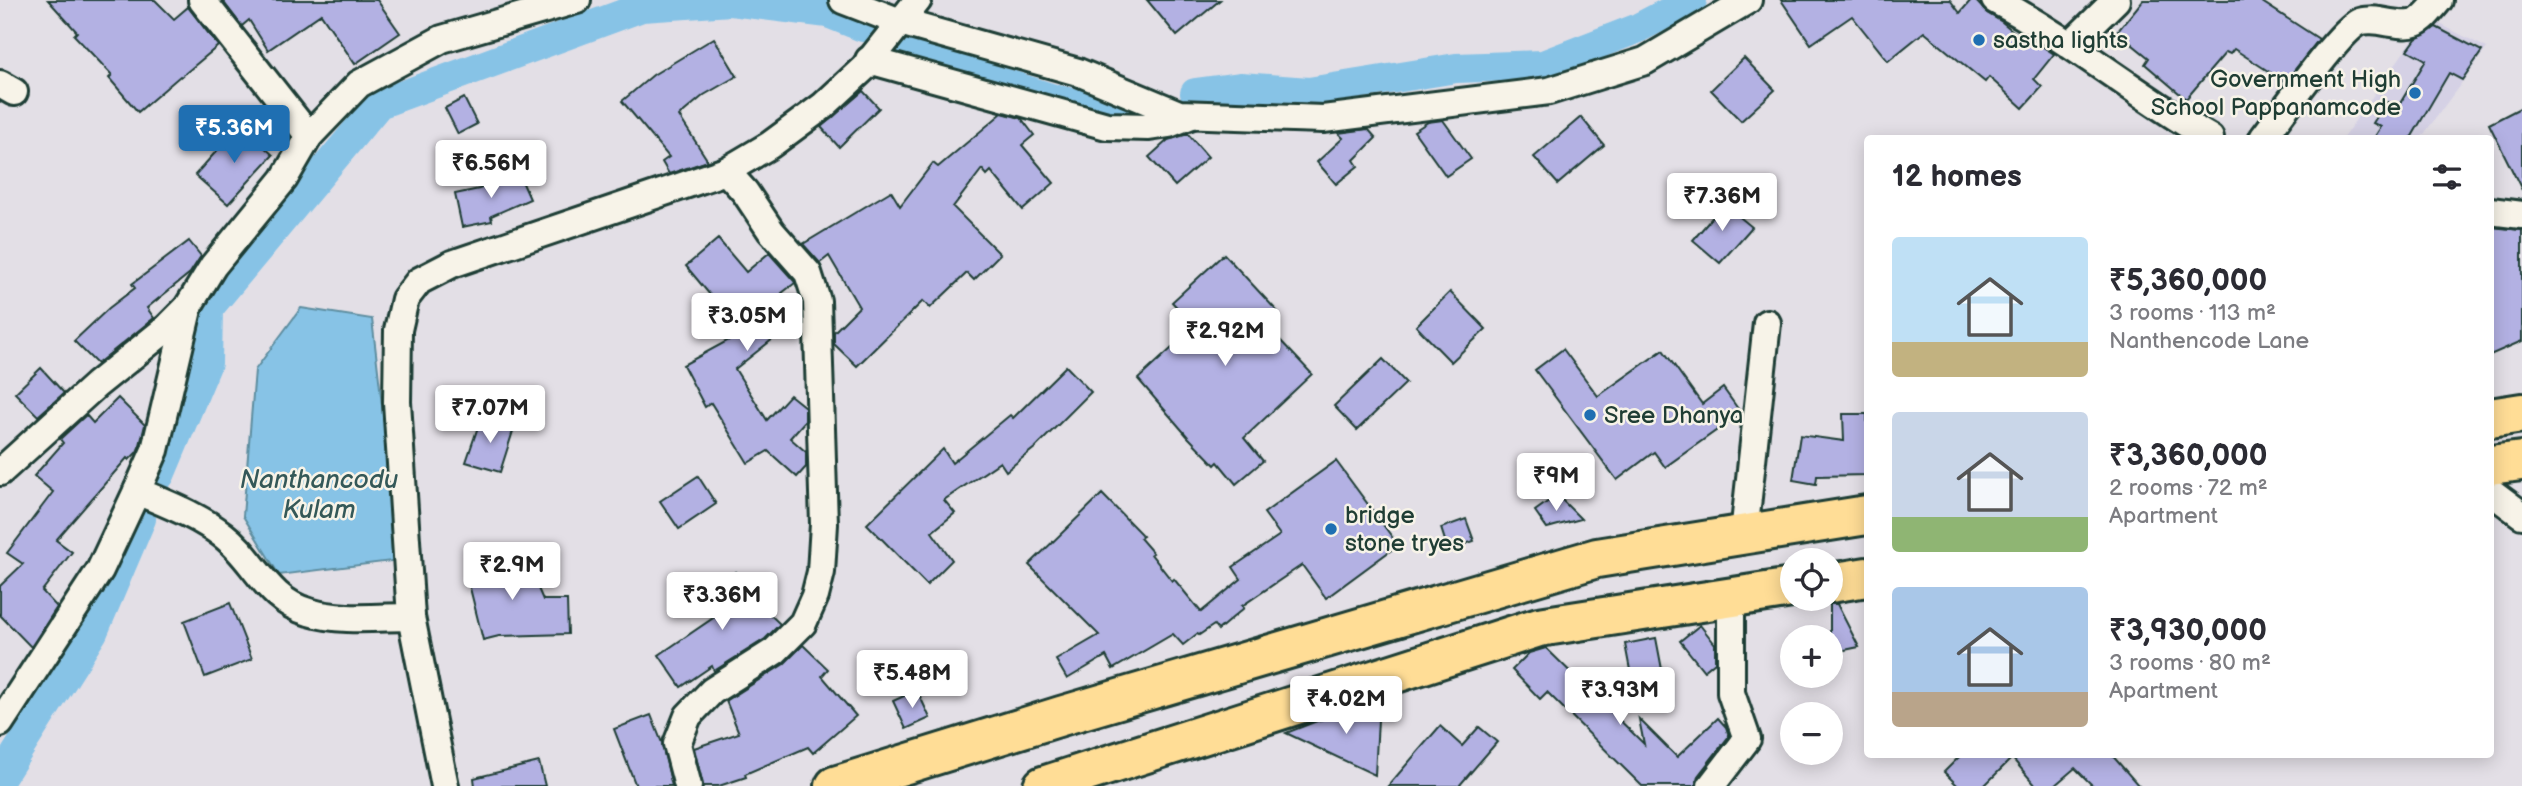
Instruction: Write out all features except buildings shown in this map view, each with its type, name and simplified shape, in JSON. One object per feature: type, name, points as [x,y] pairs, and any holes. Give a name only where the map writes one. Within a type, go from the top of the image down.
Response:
[{"type":"main road","points":[[2494,417],[2522,413]]},
{"type":"main road","points":[[2494,464],[2522,461]]},
{"type":"main road","points":[[835,786],[1061,716],[1597,558],[1864,515]]},
{"type":"main road","points":[[1843,581],[1864,577]]},
{"type":"main road","points":[[1043,786],[1539,627],[1780,591]]},
{"type":"street","points":[[202,0],[309,136]]},
{"type":"street","points":[[0,472],[96,385],[167,328],[189,305],[213,266],[284,179],[309,136],[359,84],[442,39],[577,0]]},
{"type":"street","points":[[843,0],[900,22],[1078,72],[1179,114],[1324,119],[1549,91],[1645,61],[1748,0]]},
{"type":"street","points":[[445,786],[411,617],[397,402],[398,330],[405,299],[419,281],[452,264],[726,171],[770,145],[823,106],[869,60],[918,0]]},
{"type":"street","points":[[1995,0],[2071,44],[2165,112],[2205,135]]},
{"type":"street","points":[[2071,44],[2116,0]]},
{"type":"street","points":[[2265,135],[2342,36],[2360,22],[2375,20],[2409,26],[2423,19],[2439,0]]},
{"type":"street","points":[[869,60],[1107,126],[1149,127],[1169,124],[1192,114]]},
{"type":"street","points":[[688,786],[677,744],[688,716],[712,691],[775,651],[803,623],[815,597],[821,572],[824,524],[817,301],[808,273],[771,232],[745,192],[726,171]]},
{"type":"street","points":[[2494,212],[2522,215]]},
{"type":"street","points":[[0,723],[100,570],[137,491],[155,450],[189,305]]},
{"type":"street","points":[[1744,534],[1767,323]]},
{"type":"street","points":[[137,491],[200,519],[226,537],[279,597],[309,612],[346,617],[411,617]]},
{"type":"street","points":[[2494,494],[2522,515]]},
{"type":"street","points":[[1711,786],[1747,739],[1731,693],[1731,598]]},
{"type":"shaded area","name":"Government High School Pappanamcode","points":[[2428,18],[2487,48],[2423,135],[2345,135]]},
{"type":"water","name":"Nanthancodu Kulam","points":[[301,308],[372,319],[400,560],[279,575],[243,516],[255,370]]},
{"type":"waterway","points":[[1195,93],[1240,87],[1309,92],[1456,68],[1543,65],[1636,29],[1692,0]]},
{"type":"waterway","points":[[160,475],[207,363],[208,309],[379,104],[642,7],[731,1],[828,13],[863,27]]},
{"type":"waterway","points":[[906,52],[1057,100],[1140,115]]},
{"type":"waterway","points":[[0,779],[93,632],[141,519]]},
{"type":"place","name":"sastha lights","points":[[1979,40]]},
{"type":"place","name":"Government High School Pappanamcode","points":[[2415,93]]},
{"type":"place","name":"Sree Dhanya","points":[[1590,415]]},
{"type":"place","name":"bridge stone tryes","points":[[1331,529]]}]
